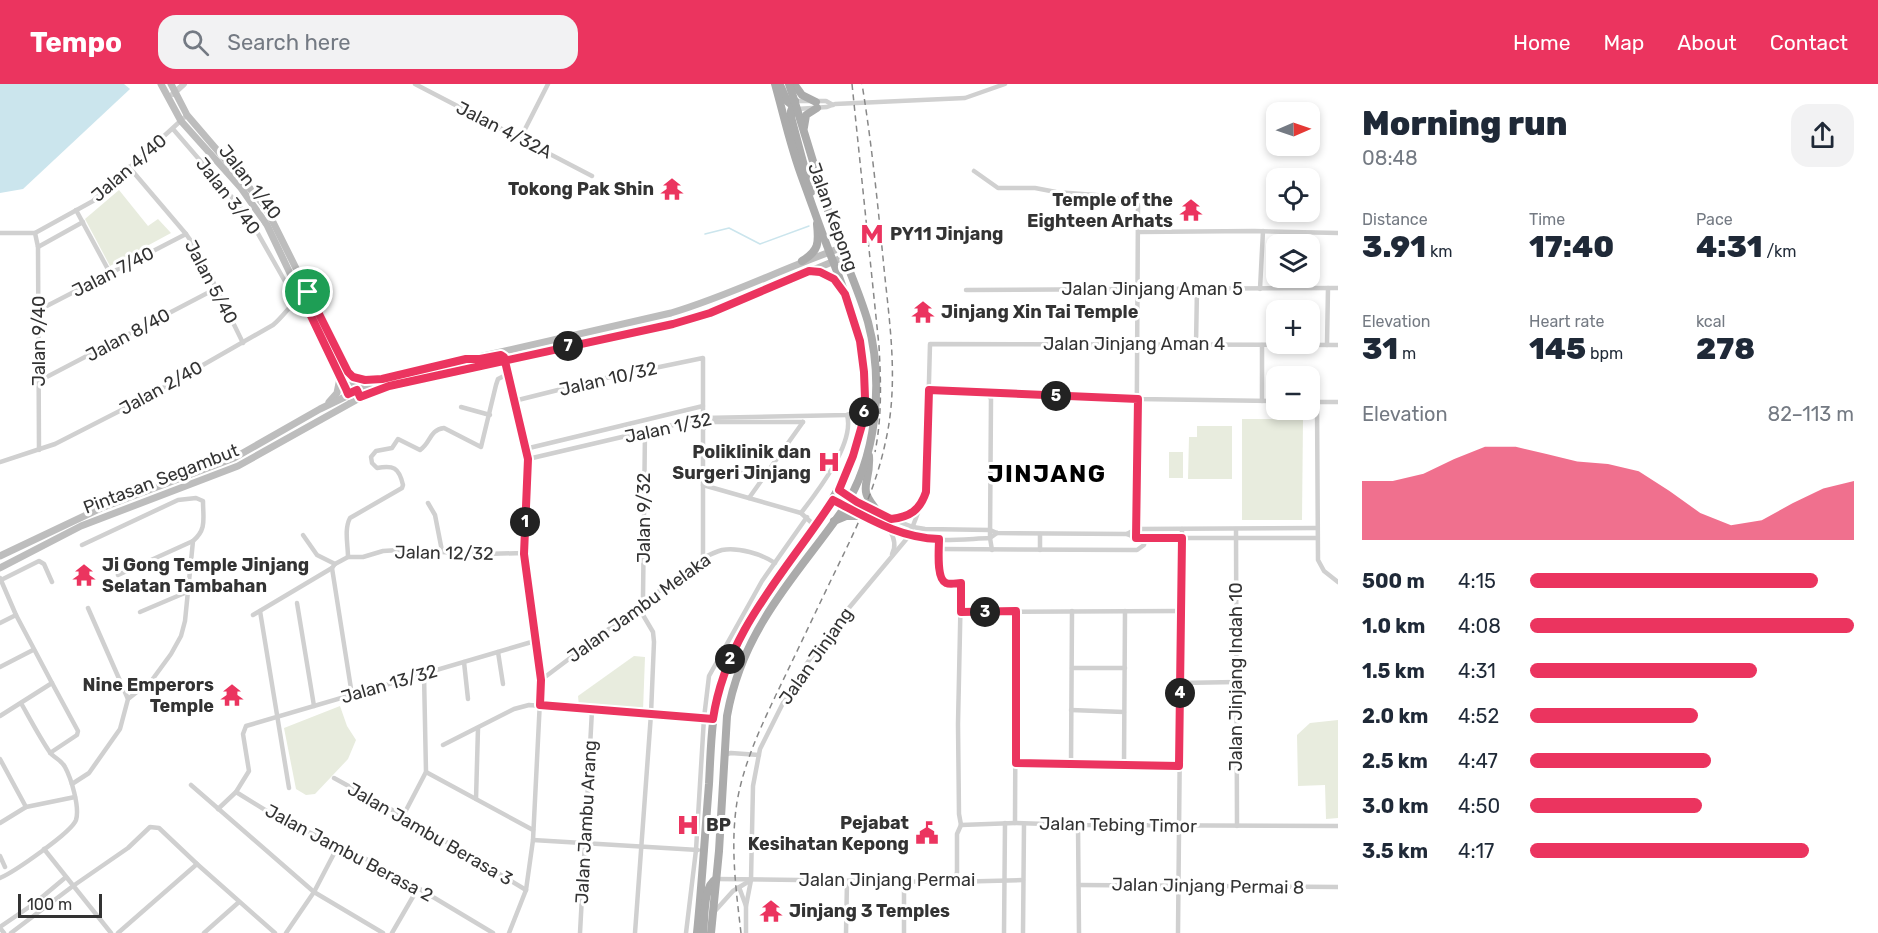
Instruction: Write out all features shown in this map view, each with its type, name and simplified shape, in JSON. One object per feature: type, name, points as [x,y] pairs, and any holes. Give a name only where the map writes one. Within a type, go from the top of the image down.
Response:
[{"type":"main road","name":"Jalan 1/40","points":[[161,84],[181,121],[241,188],[258,212],[276,242],[352,402]]},
{"type":"main road","name":"Jalan 1/40","points":[[171,84],[188,115],[265,207],[301,295],[348,372],[358,394]]},
{"type":"main road","name":"Jalan Kepong","points":[[697,933],[700,850],[713,719],[724,676],[759,604],[839,490],[856,447],[862,425],[865,398],[860,341],[815,208],[802,178],[775,84]]},
{"type":"main road","points":[[779,84],[784,96],[794,106],[791,117],[815,208],[818,244],[810,257],[802,261]]},
{"type":"main road","name":"Jalan Kepong","points":[[711,933],[729,704],[753,639],[766,616],[850,497],[868,452],[875,419],[874,361],[867,320],[794,106],[789,84]]},
{"type":"main road","points":[[794,84],[802,95],[816,105],[806,115],[804,130]]},
{"type":"main road","name":"Pintasan Segambut","points":[[0,568],[113,513],[238,466],[352,402],[358,394],[382,379],[671,313],[702,304],[802,261],[841,248]]},
{"type":"main road","name":"Pintasan Segambut","points":[[0,556],[101,507],[234,458],[348,394],[358,394],[673,324],[710,313],[844,257]]},
{"type":"main road","points":[[809,271],[831,276],[845,294]]},
{"type":"main road","points":[[466,359],[501,355],[505,361]]},
{"type":"main road","points":[[348,372],[361,380],[382,379]]},
{"type":"main road","points":[[320,409],[335,397],[339,389],[340,378]]},
{"type":"main road","points":[[868,452],[869,465],[864,490],[870,503],[881,515]]},
{"type":"main road","points":[[834,522],[846,516],[861,516]]},
{"type":"main road","points":[[0,563],[35,546],[53,541]]},
{"type":"main road","points":[[703,933],[707,891],[710,883],[716,879]]},
{"type":"street","points":[[168,98],[184,84]]},
{"type":"street","name":"Jalan 4/32A","points":[[415,84],[592,176]]},
{"type":"street","points":[[520,139],[549,84]]},
{"type":"street","points":[[794,106],[965,98],[1005,84]]},
{"type":"street","name":"Jalan 4/40","points":[[0,233],[35,233],[93,201],[188,115]]},
{"type":"street","name":"Jalan 3/40","points":[[174,129],[248,216],[301,295]]},
{"type":"street","name":"Jalan 5/40","points":[[129,167],[198,251],[243,343]]},
{"type":"street","points":[[974,171],[998,188],[1035,188],[1108,196],[1138,205],[1140,232],[1136,538]]},
{"type":"street","points":[[76,210],[110,273]]},
{"type":"street","points":[[38,247],[83,222]]},
{"type":"street","points":[[1260,289],[1263,231]]},
{"type":"street","points":[[1140,232],[1338,233]]},
{"type":"street","name":"Jalan 9/40","points":[[35,233],[38,247],[39,450]]},
{"type":"street","name":"Jalan 7/40","points":[[39,310],[186,234]]},
{"type":"street","name":"Jalan 8/40","points":[[39,381],[217,288]]},
{"type":"street","points":[[1327,345],[1328,288]]},
{"type":"street","name":"Jalan Jinjang Aman 5","points":[[966,290],[1338,288]]},
{"type":"street","points":[[1196,344],[1197,289]]},
{"type":"street","name":"Jalan 2/40","points":[[0,462],[55,444],[147,397],[273,325],[301,295]]},
{"type":"street","name":"Jalan Jinjang Aman 4","points":[[930,344],[1338,345]]},
{"type":"street","name":"Jalan Jinjang","points":[[746,933],[746,906],[751,879],[753,786],[759,755],[788,693],[805,666],[833,627],[914,527],[926,492],[930,344]]},
{"type":"street","points":[[1262,345],[1262,401]]},
{"type":"street","points":[[847,415],[856,412],[861,403],[862,355]]},
{"type":"street","name":"Jalan 10/32","points":[[514,400],[703,358],[703,406]]},
{"type":"street","points":[[505,361],[528,459],[524,554],[541,680],[533,840],[526,890],[509,933]]},
{"type":"street","points":[[348,557],[347,527],[350,518],[402,488],[403,485],[399,472],[393,467],[377,468],[372,463],[371,457],[376,451],[392,448],[398,439],[420,450],[432,433],[444,428],[481,447],[498,379],[508,374]]},
{"type":"street","points":[[929,390],[1138,399],[1266,401]]},
{"type":"street","points":[[987,393],[991,399],[990,538],[992,550]]},
{"type":"street","points":[[1320,402],[1338,402]]},
{"type":"street","points":[[525,449],[703,406],[703,558]]},
{"type":"street","points":[[461,407],[490,415]]},
{"type":"street","points":[[847,415],[854,417],[858,422],[856,447]]},
{"type":"street","points":[[801,513],[821,488],[836,463],[849,430],[847,415]]},
{"type":"street","name":"Jalan 1/32","points":[[528,459],[703,418],[847,415]]},
{"type":"street","points":[[749,498],[805,416]]},
{"type":"street","points":[[1317,420],[1318,560],[1324,571],[1338,582]]},
{"type":"street","points":[[703,429],[712,422],[803,422]]},
{"type":"street","name":"Jalan 9/32","points":[[641,604],[644,598],[645,431]]},
{"type":"street","points":[[703,473],[767,473]]},
{"type":"street","points":[[703,485],[801,513],[815,526]]},
{"type":"street","points":[[839,490],[881,515],[925,529],[990,530],[997,533],[1127,534],[1136,538],[1317,538]]},
{"type":"street","points":[[82,545],[177,500],[196,498],[202,501],[204,527],[193,542],[118,575]]},
{"type":"street","points":[[833,500],[888,529],[909,536],[939,539],[990,538],[997,533]]},
{"type":"street","points":[[891,519],[914,513],[923,501]]},
{"type":"street","points":[[428,503],[434,513],[442,551]]},
{"type":"street","name":"Jalan Kepong","points":[[686,933],[700,850],[704,718],[708,682],[713,668],[762,581],[807,517]]},
{"type":"street","points":[[1127,534],[1136,529],[1317,528]]},
{"type":"street","points":[[888,529],[895,540],[895,549],[889,559]]},
{"type":"street","points":[[1178,933],[1182,529]]},
{"type":"street","name":"Jalan Jinjang Indah 10","points":[[1236,529],[1237,826]]},
{"type":"street","points":[[1040,534],[1040,550]]},
{"type":"street","points":[[303,535],[317,555],[333,566],[352,695]]},
{"type":"street","points":[[939,549],[1137,550],[1144,545],[1145,538]]},
{"type":"street","points":[[939,539],[940,575],[947,584],[961,583],[958,724],[961,825],[957,834],[956,877],[948,882]]},
{"type":"street","points":[[72,784],[89,773],[120,729],[128,699],[152,680],[181,636],[185,621],[193,542]]},
{"type":"street","name":"Jalan Jambu Melaka","points":[[541,680],[703,558],[728,549],[747,552],[775,563]]},
{"type":"street","name":"Jalan 12/32","points":[[253,615],[348,557],[363,557],[383,551],[399,550],[524,554]]},
{"type":"street","points":[[50,753],[77,735],[78,730],[50,685],[1,579],[39,561],[44,564],[52,582]]},
{"type":"street","points":[[140,612],[187,592]]},
{"type":"street","points":[[297,603],[314,706]]},
{"type":"street","points":[[635,933],[651,714],[653,632],[640,610],[641,604]]},
{"type":"street","points":[[88,608],[128,699]]},
{"type":"street","points":[[260,611],[289,788]]},
{"type":"street","points":[[1015,823],[1016,611]]},
{"type":"street","points":[[1071,764],[1072,611]]},
{"type":"street","points":[[1124,765],[1125,611]]},
{"type":"street","points":[[961,612],[1181,611]]},
{"type":"street","points":[[0,623],[16,615]]},
{"type":"street","name":"Jalan 13/32","points":[[236,792],[249,771],[244,729],[246,726],[535,641]]},
{"type":"street","points":[[0,668],[33,650]]},
{"type":"street","points":[[498,652],[503,684]]},
{"type":"street","points":[[464,662],[468,699]]},
{"type":"street","points":[[1072,668],[1125,668]]},
{"type":"street","points":[[403,816],[426,772],[424,674]]},
{"type":"street","points":[[1180,683],[1236,682]]},
{"type":"street","points":[[0,716],[50,685]]},
{"type":"street","points":[[0,878],[44,849],[74,824],[77,817],[72,784],[63,764],[50,753],[21,703]]},
{"type":"street","points":[[443,745],[514,709],[529,705],[713,719]]},
{"type":"street","name":"Jalan Jambu Arang","points":[[580,933],[592,710]]},
{"type":"street","points":[[1071,710],[1125,712]]},
{"type":"street","points":[[476,799],[478,728]]},
{"type":"street","points":[[724,758],[731,753],[759,755]]},
{"type":"street","points":[[0,759],[26,807]]},
{"type":"street","points":[[1016,763],[1179,766]]},
{"type":"street","points":[[426,772],[533,830]]},
{"type":"street","name":"Jalan Jambu Berasa 3","points":[[334,778],[403,816],[526,890]]},
{"type":"street","points":[[191,785],[314,892],[383,933]]},
{"type":"street","points":[[218,809],[236,792]]},
{"type":"street","name":"Jalan Jambu Berasa 2","points":[[236,792],[288,824],[339,844],[493,933]]},
{"type":"street","points":[[0,823],[26,807],[75,797]]},
{"type":"street","name":"Jalan Tebing Timor","points":[[961,825],[1015,823],[1338,826]]},
{"type":"street","points":[[1004,933],[1005,824]]},
{"type":"street","points":[[1023,933],[1024,824]]},
{"type":"street","points":[[1078,825],[1079,933]]},
{"type":"street","points":[[11,933],[72,886],[128,849],[150,827],[159,828],[275,933]]},
{"type":"street","points":[[533,840],[700,850]]},
{"type":"street","points":[[286,933],[314,892],[339,844]]},
{"type":"street","points":[[44,849],[111,933]]},
{"type":"street","points":[[0,856],[5,867]]},
{"type":"street","points":[[118,933],[197,864]]},
{"type":"street","points":[[4,933],[0,927],[35,903],[66,877]]},
{"type":"street","name":"Jalan Jinjang Permai","points":[[716,879],[948,882],[1023,880]]},
{"type":"street","points":[[713,913],[739,887],[751,879]]},
{"type":"street","points":[[846,933],[847,880]]},
{"type":"street","points":[[904,881],[904,933]]},
{"type":"street","name":"Jalan Jinjang Permai 8","points":[[1078,885],[1338,887]]},
{"type":"street","name":"Jalan Jinjang","points":[[739,887],[746,906]]},
{"type":"street","points":[[392,933],[418,888]]},
{"type":"street","points":[[204,933],[239,902]]},
{"type":"shaded area","points":[[119,190],[148,226],[158,219],[171,233],[110,266],[85,219]]},
{"type":"shaded area","points":[[1242,419],[1303,420],[1302,520],[1242,520]]},
{"type":"shaded area","points":[[1197,426],[1232,426],[1232,479],[1188,479],[1189,437],[1197,437]]},
{"type":"shaded area","points":[[1169,452],[1183,452],[1183,478],[1169,478]]},
{"type":"shaded area","points":[[634,656],[645,657],[643,711],[579,706],[578,696]]},
{"type":"shaded area","points":[[340,706],[347,726],[356,740],[348,759],[315,794],[306,795],[296,789],[284,728]]},
{"type":"shaded area","points":[[1338,720],[1338,818],[1326,819],[1325,785],[1298,786],[1297,735],[1310,723]]},
{"type":"water","points":[[0,84],[124,84],[130,89],[23,189],[0,193]]},
{"type":"waterway","points":[[705,234],[729,228],[760,244],[809,226]]},
{"type":"railway","points":[[852,84],[879,346],[879,426],[875,452]]},
{"type":"railway","points":[[741,933],[734,868],[734,835],[737,802],[745,768],[764,719],[863,512],[881,461],[889,422],[892,400],[891,334],[862,84]]},
{"type":"place","name":"Tokong Pak Shin","points":[[672,189]]},
{"type":"place","name":"Temple of the Eighteen Arhats","points":[[1191,210]]},
{"type":"place","name":"PY11 Jinjang","points":[[872,234]]},
{"type":"place","name":"Jinjang Xin Tai Temple","points":[[923,312]]},
{"type":"place","name":"Poliklinik dan Surgeri Jinjang","points":[[829,462]]},
{"type":"place","name":"Ji Gong Temple Jinjang Selatan Tambahan","points":[[84,575]]},
{"type":"place","name":"Nine Emperors Temple","points":[[232,695]]},
{"type":"place","name":"BP","points":[[688,825]]},
{"type":"place","name":"Pejabat Kesihatan Kepong","points":[[927,833]]},
{"type":"place","name":"Jinjang 3 Temples","points":[[771,911]]},
{"type":"district","name":"JINJANG","points":[[1047,474]]},
{"type":"route","points":[[308,292],[301,295],[348,394],[357,390],[360,397],[389,386],[505,361],[673,324],[710,313],[809,271],[827,274],[834,279],[845,294],[860,341],[864,372],[865,398],[862,425],[853,456],[839,490],[891,519],[914,513],[923,501],[926,492],[929,390],[1138,399],[1136,538],[1182,538],[1179,766],[1016,763],[1016,611],[961,612],[961,583],[947,584],[940,575],[939,539],[909,536],[885,527],[833,500],[759,604],[747,625],[724,676],[713,719],[540,705],[541,680],[524,554],[528,459],[514,400],[505,361],[504,357],[501,355],[466,359],[382,379],[361,380],[348,372],[308,292]]}]
